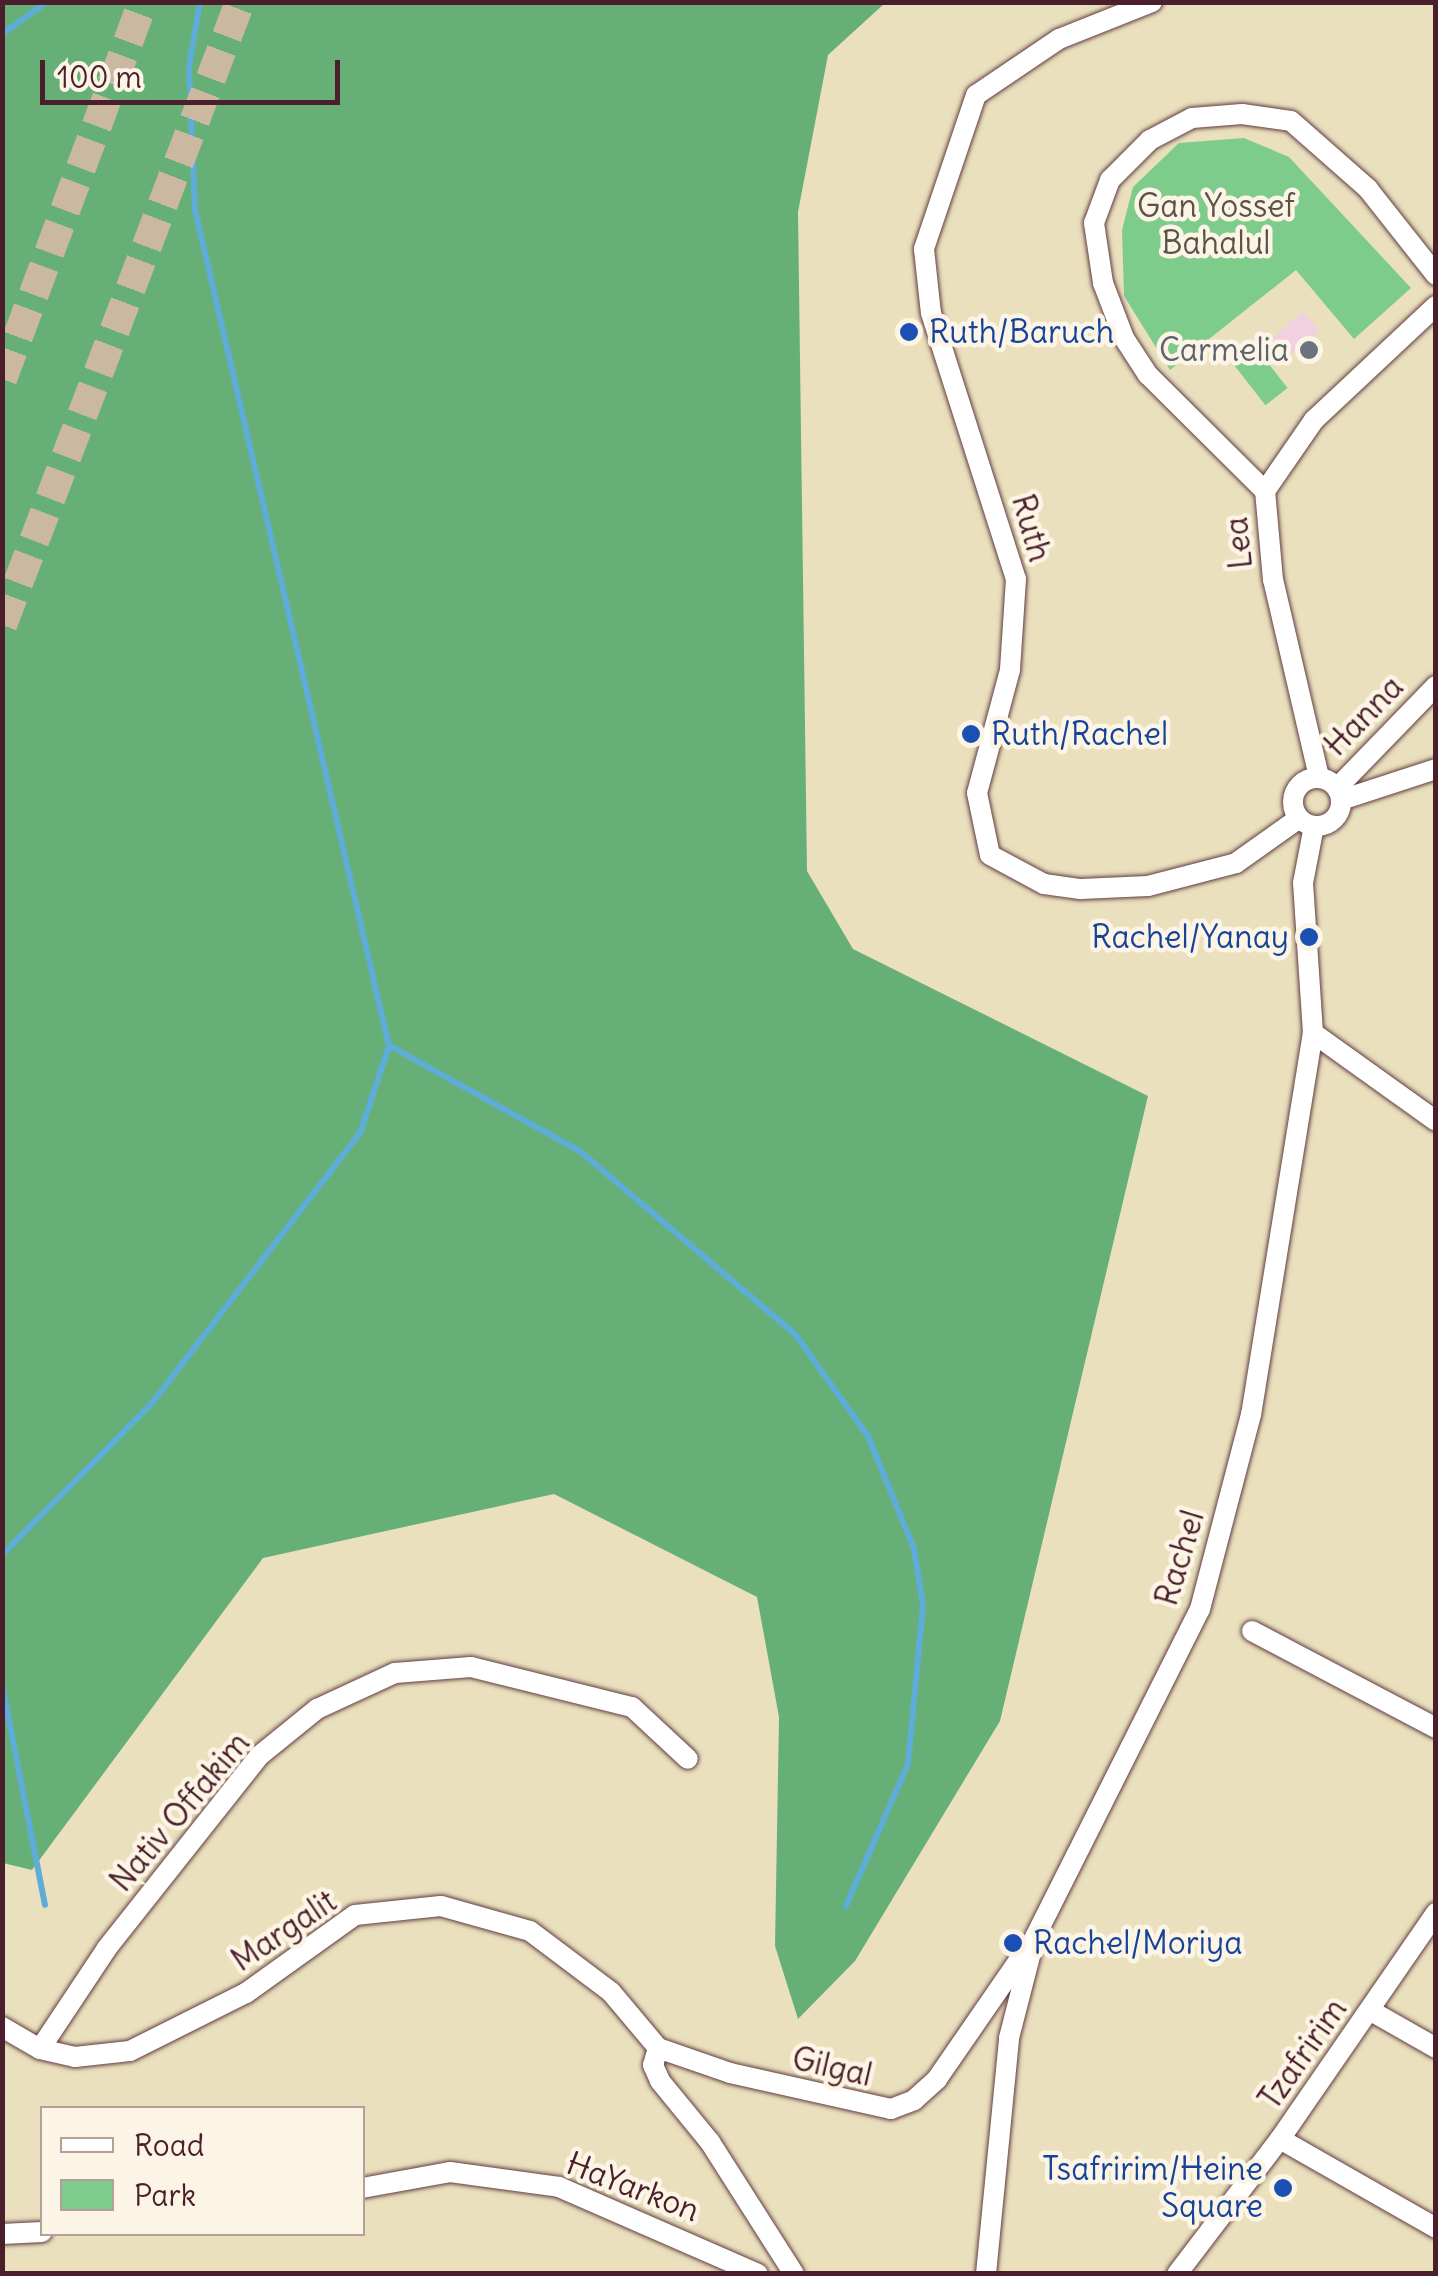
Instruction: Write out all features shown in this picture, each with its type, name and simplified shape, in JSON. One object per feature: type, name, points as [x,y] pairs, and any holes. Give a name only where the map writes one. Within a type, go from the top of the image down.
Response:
[{"type":"street","name":"Ruth","points":[[1152,2],[1059,39],[976,95],[924,249],[932,313],[1016,579],[1010,670],[976,794],[990,856],[1044,884],[1081,889],[1148,886],[1236,863],[1306,822],[1330,822],[1332,789]]},
{"type":"street","points":[[1264,491],[1148,376],[1124,338],[1103,283],[1094,223],[1110,180],[1150,140],[1192,118],[1242,114],[1291,121],[1368,189],[1436,275]]},
{"type":"street","name":"Lea","points":[[1332,789],[1276,598],[1264,491],[1314,420],[1436,306]]},
{"type":"street","name":"Hanna","points":[[1332,789],[1436,686]]},
{"type":"street","points":[[1332,789],[1436,769]]},
{"type":"street","name":"Rachel","points":[[986,2274],[1009,2038],[1034,1938],[1200,1609],[1251,1415],[1313,1033],[1303,883],[1306,822],[1293,795],[1303,781],[1332,789]]},
{"type":"street","points":[[1313,1033],[1436,1121]]},
{"type":"street","points":[[1252,1631],[1436,1728]]},
{"type":"street","name":"Nativ Offakim","points":[[40,2049],[108,1948],[259,1756],[317,1709],[395,1673],[471,1666],[632,1706],[688,1760]]},
{"type":"street","name":"Margalit","points":[[2,2027],[40,2049],[75,2058],[130,2051],[246,1993],[355,1915],[441,1906],[530,1931],[611,1992],[658,2048],[653,2064],[660,2082],[710,2142],[794,2274]]},
{"type":"street","name":"Tzafririm","points":[[1177,2274],[1280,2139],[1436,1913]]},
{"type":"street","name":"Gilgal","points":[[658,2048],[730,2073],[891,2109],[914,2100],[938,2079],[1034,1938]]},
{"type":"street","points":[[1371,2011],[1436,2048]]},
{"type":"street","points":[[1280,2139],[1436,2228]]},
{"type":"street","name":"HaYarkon","points":[[365,2187],[450,2172],[558,2187],[758,2274]]},
{"type":"street","points":[[2,2234],[40,2232]]},
{"type":"shaded area","points":[[1303,312],[1319,331],[1288,357],[1272,338]]},
{"type":"green space","points":[[3,2],[885,3],[828,55],[798,212],[807,871],[853,949],[1148,1096],[1000,1721],[855,1961],[798,2019],[775,1946],[779,1717],[757,1597],[554,1494],[263,1558],[32,1870],[3,1863]]},
{"type":"green space","name":"Gan Yossef Bahalul","points":[[1244,138],[1289,157],[1411,288],[1354,339],[1296,270],[1170,370],[1124,296],[1122,230],[1133,187],[1179,143]]},
{"type":"green space","points":[[1250,340],[1288,388],[1265,405],[1228,357]]},
{"type":"waterway","points":[[2,34],[47,2]]},
{"type":"waterway","points":[[2,1555],[152,1403],[360,1133],[389,1046],[195,210],[189,67],[200,2]]},
{"type":"waterway","points":[[390,1046],[581,1152],[795,1334],[868,1436],[914,1549],[923,1605],[908,1764],[846,1906]]},
{"type":"waterway","points":[[2,1684],[45,1905]]},
{"type":"tunnel","points":[[2,379],[143,2]]},
{"type":"tunnel","points":[[2,625],[240,2]]},
{"type":"place","name":"Ruth/Baruch","points":[[909,332]]},
{"type":"place","name":"Carmelia","points":[[1309,350]]},
{"type":"place","name":"Ruth/Rachel","points":[[971,734]]},
{"type":"place","name":"Rachel/Yanay","points":[[1309,937]]},
{"type":"place","name":"Rachel/Moriya","points":[[1013,1943]]},
{"type":"place","name":"Tsafririm/Heine Square","points":[[1283,2188]]}]
